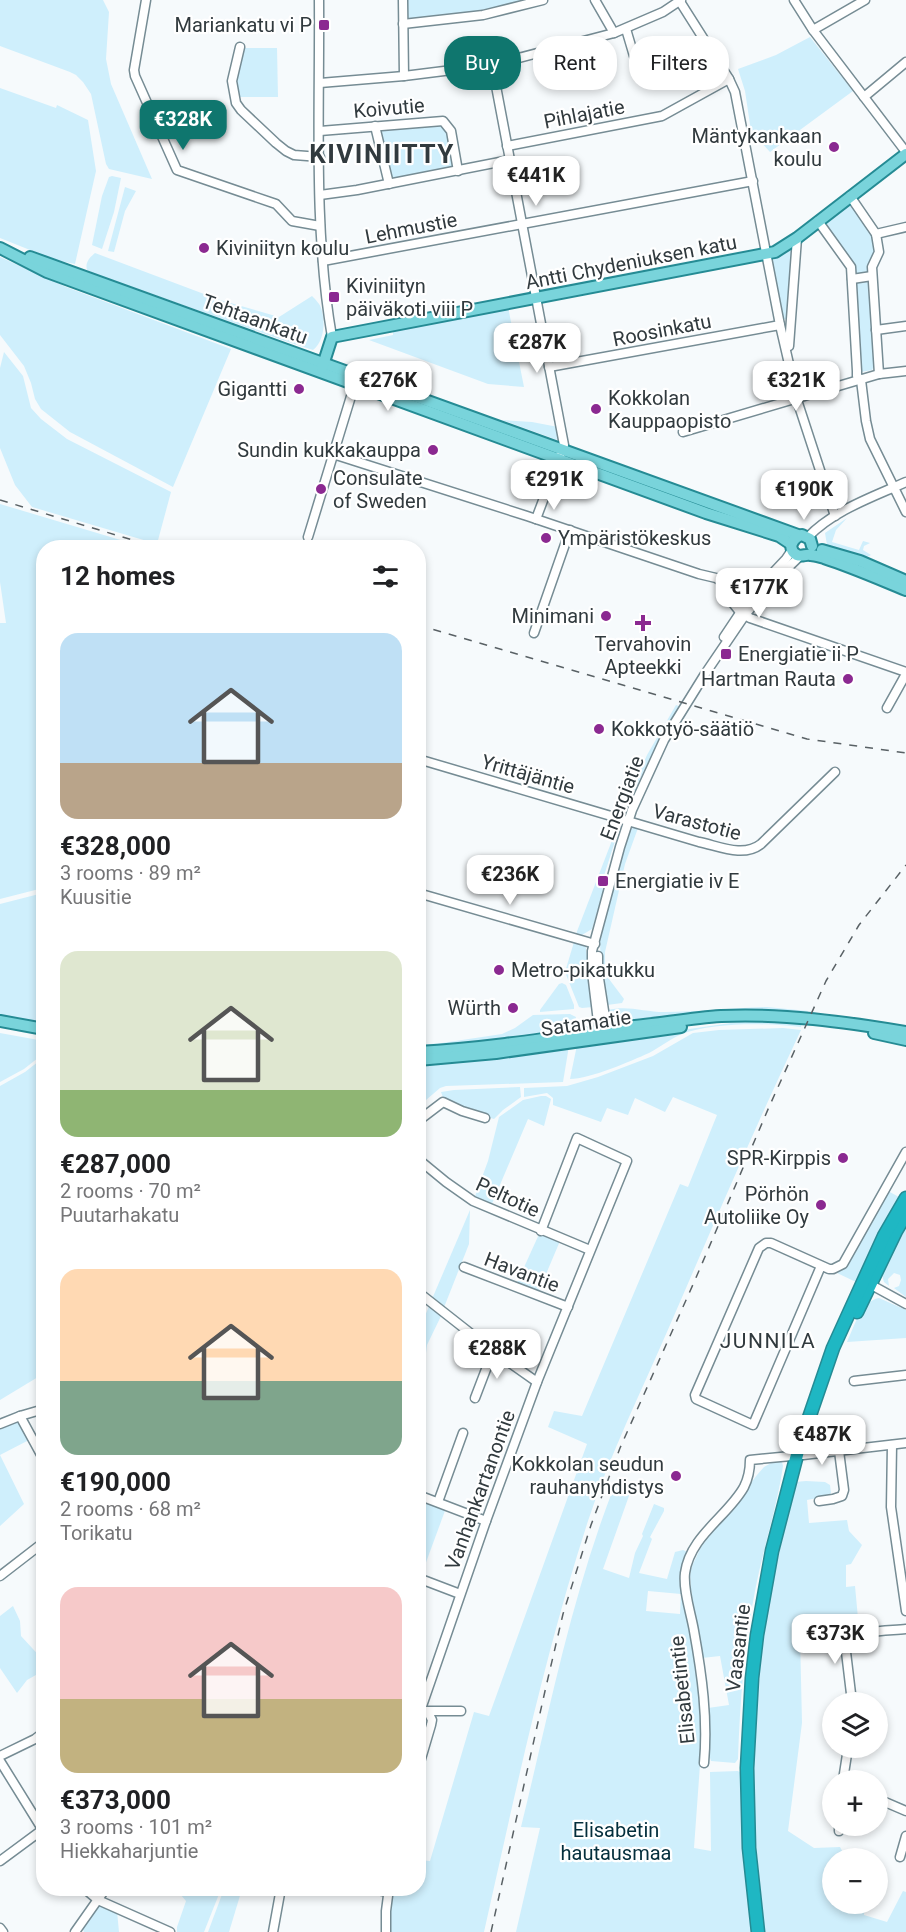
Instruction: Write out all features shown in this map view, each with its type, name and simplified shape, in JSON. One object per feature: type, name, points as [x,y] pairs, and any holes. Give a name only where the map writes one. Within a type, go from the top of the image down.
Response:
[{"type":"highway","name":"Vaasantie","points":[[866,1282],[884,1236],[906,1198]]},
{"type":"highway","name":"Vaasantie","points":[[758,1932],[749,1848],[747,1778],[752,1678],[772,1551],[799,1447],[833,1348],[866,1282],[906,1214]]},
{"type":"main road","name":"Antti Chydeniuksen katu","points":[[332,337],[768,254],[780,250],[797,238],[906,153]]},
{"type":"main road","name":"Tehtaankatu","points":[[2,249],[47,272],[322,368],[560,455],[706,513],[779,536],[906,590]]},
{"type":"main road","points":[[322,368],[332,337]]},
{"type":"main road","name":"Tehtaankatu","points":[[801,546],[860,561],[906,581]]},
{"type":"main road","name":"Satamatie","points":[[426,1059],[496,1053],[706,1017],[791,1018],[906,1032]]},
{"type":"main road","points":[[0,1022],[36,1028]]},
{"type":"main road","name":"Satamatie","points":[[836,1023],[906,1040]]},
{"type":"main road","name":"Satamatie","points":[[426,1051],[604,1033]]},
{"type":"street","points":[[146,0],[134,65],[135,76],[177,170],[276,204],[292,221],[320,226]]},
{"type":"street","points":[[319,0],[320,226],[325,290],[332,337]]},
{"type":"street","points":[[403,0],[404,76]]},
{"type":"street","points":[[402,24],[483,15],[543,0]]},
{"type":"street","points":[[595,0],[614,33]]},
{"type":"street","points":[[604,36],[663,12],[680,0],[702,36]]},
{"type":"street","points":[[794,0],[813,30],[906,153]]},
{"type":"street","points":[[813,30],[865,0]]},
{"type":"street","points":[[626,28],[629,38]]},
{"type":"street","points":[[240,47],[232,81],[236,103],[241,110],[286,151],[294,155],[320,157]]},
{"type":"street","points":[[864,97],[906,62]]},
{"type":"street","points":[[320,83],[444,71]]},
{"type":"street","points":[[729,79],[735,92],[780,325],[797,398],[835,516]]},
{"type":"street","points":[[497,90],[564,445],[536,519]]},
{"type":"street","name":"Pihlajatie","points":[[507,146],[662,116],[709,90]]},
{"type":"street","name":"Koivutie","points":[[320,130],[443,121],[451,131],[458,171]]},
{"type":"street","points":[[375,126],[389,184]]},
{"type":"street","points":[[320,195],[510,160]]},
{"type":"street","name":"Lehmustie","points":[[323,261],[753,181]]},
{"type":"street","points":[[850,196],[876,234],[879,252],[872,267],[879,374]]},
{"type":"street","points":[[818,221],[851,267],[857,376],[861,380],[868,431],[906,512]]},
{"type":"street","points":[[876,234],[906,227]]},
{"type":"street","points":[[788,352],[797,238]]},
{"type":"street","points":[[852,279],[872,276]]},
{"type":"street","name":"Roosinkatu","points":[[549,367],[780,325]]},
{"type":"street","points":[[876,330],[906,326]]},
{"type":"street","points":[[682,432],[879,374],[906,371]]},
{"type":"street","points":[[308,537],[356,381]]},
{"type":"street","points":[[333,454],[716,578],[724,584],[730,598],[742,613],[906,673],[887,708]]},
{"type":"street","name":"Energiatie","points":[[604,1033],[592,972],[592,951],[628,820],[664,740],[760,585],[818,527],[835,516],[906,482]]},
{"type":"street","points":[[534,633],[570,530]]},
{"type":"street","name":"Yrittäjäntie","points":[[426,761],[628,820]]},
{"type":"street","name":"Varastotie","points":[[628,820],[699,842],[745,852],[750,851],[762,844],[835,772]]},
{"type":"street","points":[[426,895],[595,944]]},
{"type":"street","points":[[426,1115],[442,1102],[485,1118]]},
{"type":"street","name":"Vanhankartanontie","points":[[426,1698],[460,1594],[537,1382],[627,1161],[577,1138],[541,1231]]},
{"type":"street","points":[[821,1266],[753,1425],[697,1400],[695,1395],[759,1248],[766,1243],[771,1243],[821,1266],[833,1269],[843,1264],[906,1152]]},
{"type":"street","name":"Peltotie","points":[[426,1165],[472,1201],[590,1250]]},
{"type":"street","name":"Havantie","points":[[464,1267],[568,1307]]},
{"type":"street","points":[[866,1282],[906,1304]]},
{"type":"street","points":[[426,1298],[537,1382]]},
{"type":"street","points":[[475,1398],[493,1351]]},
{"type":"street","points":[[854,1381],[906,1375]]},
{"type":"street","points":[[0,1424],[36,1411]]},
{"type":"street","points":[[20,1416],[36,1445]]},
{"type":"street","points":[[438,1502],[463,1433]]},
{"type":"street","points":[[803,1455],[906,1443]]},
{"type":"street","points":[[892,1445],[891,1507],[906,1611]]},
{"type":"street","points":[[819,1501],[842,1496],[839,1451]]},
{"type":"street","name":"Elisabetintie","points":[[704,1763],[706,1723],[686,1587],[687,1564],[711,1525],[732,1504],[744,1486],[750,1460],[791,1456]]},
{"type":"street","points":[[426,1498],[486,1521]]},
{"type":"street","points":[[0,1576],[36,1548]]},
{"type":"street","points":[[426,1581],[460,1594]]},
{"type":"street","points":[[851,1692],[846,1652],[847,1643],[851,1638],[864,1634],[906,1629]]},
{"type":"street","points":[[426,1710],[461,1711]]},
{"type":"street","name":"Vanhankartanontie","points":[[426,1714],[432,1720],[426,1742]]},
{"type":"street","points":[[0,1756],[36,1738]]},
{"type":"street","points":[[0,1761],[36,1820]]},
{"type":"street","points":[[888,1803],[906,1811]]},
{"type":"street","points":[[0,1861],[36,1836]]},
{"type":"street","points":[[900,1857],[906,1836]]},
{"type":"street","points":[[93,1896],[170,1932]]},
{"type":"street","points":[[75,1932],[101,1896]]},
{"type":"street","points":[[273,1932],[280,1896]]},
{"type":"street","points":[[386,1932],[388,1896]]},
{"type":"street","points":[[0,1928],[3,1932]]},
{"type":"green space","points":[[0,0],[103,0],[109,12],[106,59],[111,84],[152,179],[109,169],[91,94],[76,75],[0,46]]},
{"type":"green space","points":[[408,0],[534,0],[480,13],[406,21],[406,2]]},
{"type":"green space","points":[[810,37],[853,91],[770,152],[751,131],[745,91],[738,69],[776,55]]},
{"type":"green space","points":[[241,48],[277,48],[278,97],[238,97],[235,81]]},
{"type":"green space","points":[[0,88],[56,108],[57,105],[88,120],[96,171],[75,264],[55,260],[0,238]]},
{"type":"green space","points":[[442,124],[447,129],[454,167],[390,180],[379,129]]},
{"type":"green space","points":[[109,177],[121,178],[114,212],[102,249],[92,245],[102,196]]},
{"type":"green space","points":[[125,187],[136,191],[125,211],[114,252],[108,251]]},
{"type":"green space","points":[[852,202],[872,233],[876,251],[869,273],[855,274],[823,224]]},
{"type":"green space","points":[[792,245],[787,319],[783,319],[772,261]]},
{"type":"green space","points":[[95,253],[220,300],[279,317],[312,296],[320,305],[323,313],[322,337],[313,350],[95,274],[87,270],[87,265]]},
{"type":"green space","points":[[0,257],[66,287],[231,349],[173,487],[70,432],[41,409],[35,399],[24,366],[0,335]]},
{"type":"green space","points":[[871,280],[875,364],[872,370],[861,372],[855,287],[857,282]]},
{"type":"green space","points":[[508,307],[524,387],[488,384],[369,340],[393,335],[393,330]]},
{"type":"green space","points":[[4,352],[23,376],[31,408],[41,419],[67,439],[171,492],[158,540],[143,540],[32,507],[15,485],[0,448],[0,368]]},
{"type":"green space","points":[[502,420],[558,427],[560,441]]},
{"type":"green space","points":[[0,504],[121,540],[36,540],[36,890],[0,899],[0,623],[6,623],[0,582]]},
{"type":"green space","points":[[847,518],[836,530],[832,542],[859,550],[863,541],[870,543],[864,546],[863,550],[871,555],[867,557],[827,545],[825,533]]},
{"type":"green space","points":[[676,705],[679,706],[626,803],[647,755]]},
{"type":"green space","points":[[636,826],[638,828],[625,864],[605,952],[605,965],[609,979],[624,999],[622,1003],[607,1005],[601,973],[600,941],[624,847],[631,829]]},
{"type":"green space","points":[[616,830],[616,838],[602,882],[603,892],[592,929],[582,935],[576,934]]},
{"type":"green space","points":[[36,895],[36,1024],[0,1016],[0,904]]},
{"type":"green space","points":[[574,942],[586,947],[593,1007],[579,1007],[565,972]]},
{"type":"green space","points":[[559,984],[566,985],[574,1009],[540,1012]]},
{"type":"green space","points":[[767,1007],[808,1011],[806,1016],[690,1014],[617,1022],[611,1019],[608,1010],[622,1008],[677,1012]]},
{"type":"green space","points":[[570,1014],[576,1017],[573,1030],[426,1048],[426,1044],[502,1034],[533,1015]]},
{"type":"green space","points":[[766,1019],[802,1021],[801,1027],[741,1024],[695,1030],[682,1034],[649,1053],[621,1065],[599,1073],[570,1079],[577,1045]]},
{"type":"green space","points":[[783,1028],[801,1030],[627,1422],[588,1521],[544,1674],[484,1932],[388,1932],[391,1896],[426,1896],[426,1861],[430,1861],[474,1712],[489,1716],[587,1444],[548,1427],[554,1411],[582,1416],[680,1184],[688,1187],[717,1115],[673,1097],[665,1112],[635,1098],[628,1115],[607,1108],[601,1122],[553,1105],[553,1098],[547,1093],[524,1097],[524,1088],[567,1086],[598,1077],[653,1056],[693,1033]]},
{"type":"green space","points":[[0,1033],[36,1040],[36,1060],[0,1082]]},
{"type":"green space","points":[[569,1046],[563,1082],[446,1086],[440,1088],[426,1100],[426,1063]]},
{"type":"green space","points":[[36,1063],[36,1378],[0,1400],[0,1086]]},
{"type":"green space","points":[[520,1087],[521,1097],[494,1119],[461,1109],[444,1100],[441,1092],[454,1090]]},
{"type":"green space","points":[[541,1096],[551,1099],[544,1126],[528,1119],[491,1206],[474,1199],[488,1161],[499,1117],[523,1100]]},
{"type":"green space","points":[[888,1191],[899,1197],[858,1283],[835,1272],[847,1266]]},
{"type":"green space","points":[[470,1210],[469,1244],[443,1310],[432,1299]]},
{"type":"green space","points":[[906,1226],[906,1297],[894,1288],[899,1286],[900,1275],[894,1273],[888,1279],[889,1286],[884,1282],[881,1272]]},
{"type":"green space","points":[[540,1232],[560,1241],[538,1293],[516,1285]]},
{"type":"green space","points":[[879,1298],[906,1310],[906,1338],[847,1342],[863,1309],[867,1304]]},
{"type":"green space","points":[[430,1304],[442,1314],[427,1345],[426,1353],[426,1313]]},
{"type":"green space","points":[[18,1422],[29,1440],[0,1455],[0,1429]]},
{"type":"green space","points":[[0,1455],[24,1504],[0,1526]]},
{"type":"green space","points":[[773,1462],[782,1462],[783,1466],[751,1612],[741,1696],[738,1759],[735,1763],[711,1761],[708,1749],[708,1708],[729,1705],[720,1656],[702,1658],[690,1575],[701,1547],[757,1475]]},
{"type":"green space","points":[[795,1482],[825,1482],[830,1485],[831,1493],[828,1496],[807,1500],[809,1523],[847,1520],[849,1531],[862,1545],[851,1564],[846,1565],[846,1587],[855,1586],[859,1629],[851,1633],[800,1635],[802,1723],[788,1831],[814,1848],[840,1847],[841,1848],[822,1848],[822,1914],[864,1914],[887,1922],[903,1891],[906,1892],[906,1932],[764,1932],[752,1799],[757,1688],[770,1594]]},
{"type":"green space","name":"Elisabetin hautausmaa","points":[[614,1487],[630,1493],[603,1569],[629,1578],[635,1553],[654,1504],[664,1508],[664,1511],[650,1537],[652,1539],[639,1573],[667,1579],[675,1552],[683,1550],[690,1553],[685,1563],[703,1723],[694,1848],[711,1851],[710,1772],[738,1771],[742,1774],[747,1892],[752,1932],[516,1932],[540,1828],[521,1827],[573,1613]],"holes":[[[648,1591],[681,1594],[680,1614],[646,1611]]]},
{"type":"green space","points":[[426,1501],[446,1508],[426,1562]]},
{"type":"green space","points":[[13,1606],[20,1621],[21,1636],[36,1652],[36,1675],[27,1680],[17,1693],[0,1668],[0,1616]]},
{"type":"green space","points":[[182,1896],[218,1896],[204,1932],[177,1932],[186,1901]]},
{"type":"green space","points":[[221,1896],[240,1896],[229,1932],[208,1932]]},
{"type":"green space","points":[[99,1903],[117,1911],[119,1932],[84,1932],[82,1927]]},
{"type":"railway","points":[[0,500],[132,540]]},
{"type":"railway","points":[[426,627],[807,739],[906,753]]},
{"type":"railway","points":[[491,1932],[563,1614],[591,1525],[620,1448],[826,981],[859,925],[906,865]]},
{"type":"place","name":"Mariankatu vi P","points":[[324,25]]},
{"type":"place","name":"Mäntykankaan koulu","points":[[834,147]]},
{"type":"place","name":"Kiviniityn koulu","points":[[204,248]]},
{"type":"place","name":"Kiviniityn päiväkoti viii P","points":[[334,297]]},
{"type":"place","name":"Gigantti","points":[[299,389]]},
{"type":"place","name":"Kokkolan Kauppaopisto","points":[[596,409]]},
{"type":"place","name":"Sundin kukkakauppa","points":[[433,450]]},
{"type":"place","name":"Consulate of Sweden","points":[[321,489]]},
{"type":"place","name":"Ympäristökeskus","points":[[546,538]]},
{"type":"place","name":"Minimani","points":[[606,616]]},
{"type":"place","name":"Tervahovin Apteekki","points":[[643,623]]},
{"type":"place","name":"Energiatie ii P","points":[[726,654]]},
{"type":"place","name":"Hartman Rauta","points":[[848,679]]},
{"type":"place","name":"Kokkotyö-säätiö","points":[[599,729]]},
{"type":"place","name":"Energiatie iv E","points":[[603,881]]},
{"type":"place","name":"Metro-pikatukku","points":[[499,970]]},
{"type":"place","name":"Würth","points":[[513,1008]]},
{"type":"place","name":"SPR-Kirppis","points":[[843,1158]]},
{"type":"place","name":"Pörhön Autoliike Oy","points":[[821,1205]]},
{"type":"place","name":"Kokkolan seudun rauhanyhdistys","points":[[676,1476]]},
{"type":"district","name":"KIVINIITTY","points":[[382,154]]},
{"type":"district","name":"JUNNILA","points":[[768,1341]]}]
